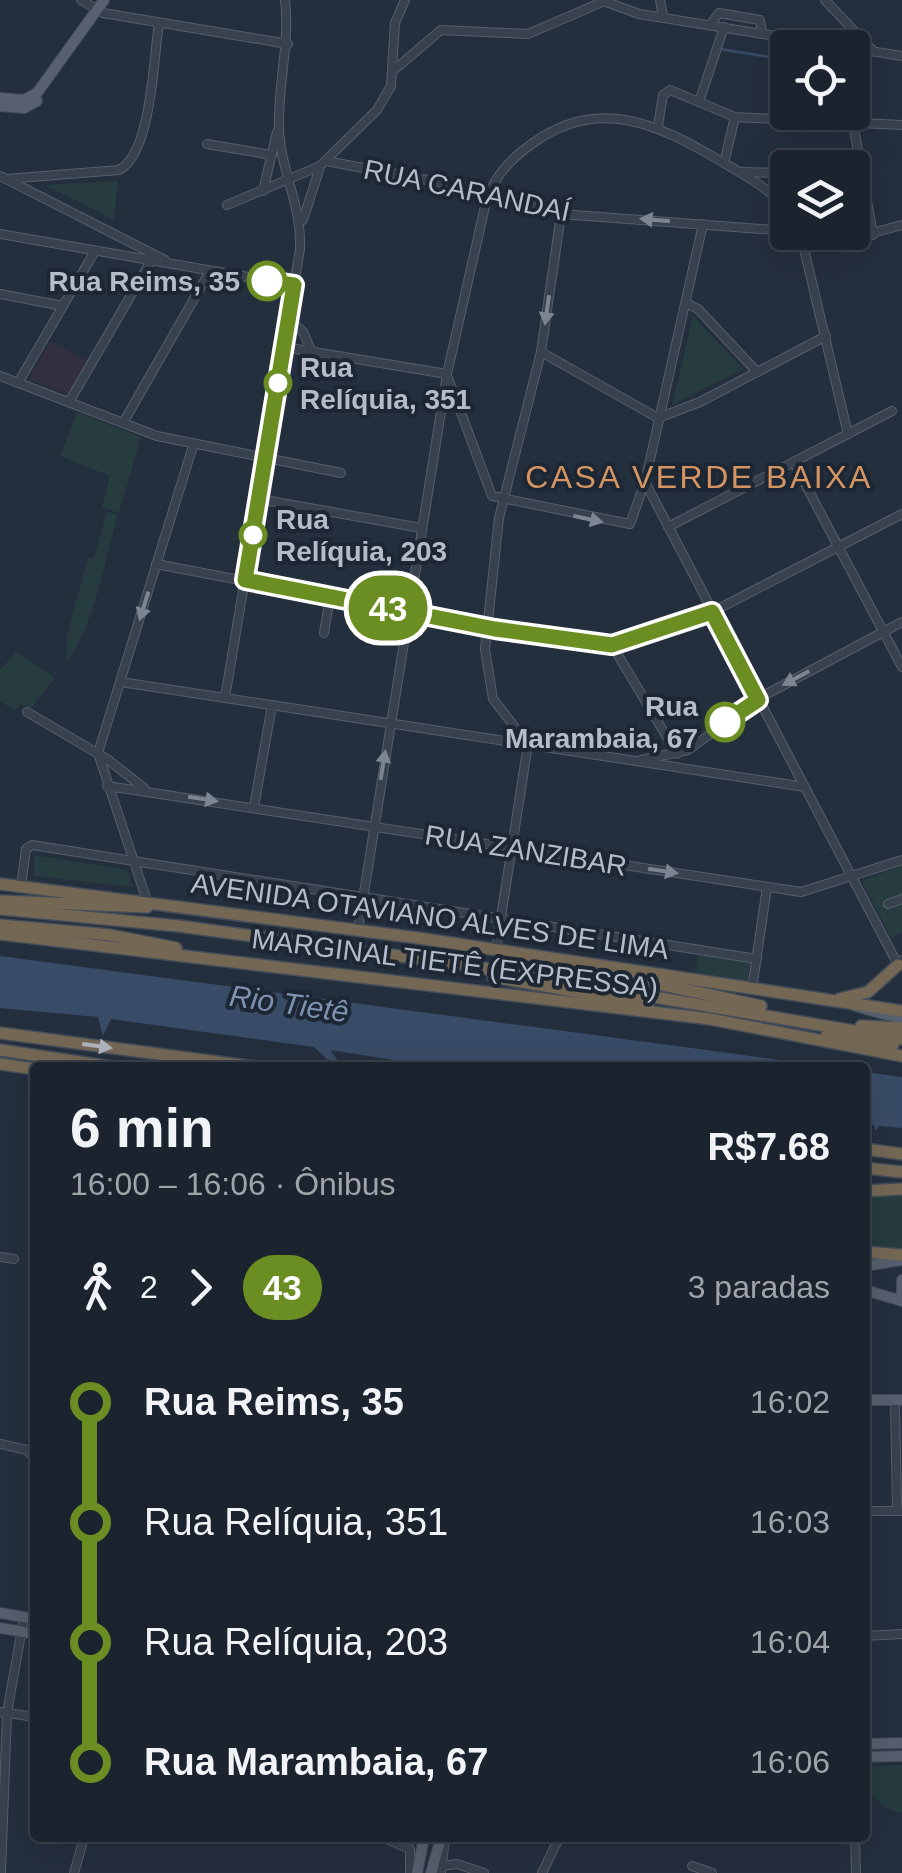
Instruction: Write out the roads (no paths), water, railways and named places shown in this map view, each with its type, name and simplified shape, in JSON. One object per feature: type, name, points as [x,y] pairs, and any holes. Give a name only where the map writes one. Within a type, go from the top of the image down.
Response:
[{"type":"highway","name":"AVENIDA OTAVIANO ALVES DE LIMA","points":[[0,884],[147,900],[561,958],[902,1011]]},
{"type":"highway","points":[[0,901],[181,906]]},
{"type":"highway","points":[[0,912],[198,935],[226,933],[465,965],[850,1027],[902,1028]]},
{"type":"highway","points":[[0,925],[110,936],[213,960]]},
{"type":"highway","name":"MARGINAL TIETÊ (EXPRESSA)","points":[[0,934],[710,1019],[902,1056]]},
{"type":"highway","points":[[561,958],[784,1011],[801,1020]]},
{"type":"highway","points":[[825,1001],[868,992],[900,963]]},
{"type":"highway","points":[[465,965],[484,976],[710,1019]]},
{"type":"highway","points":[[850,1027],[902,1043]]},
{"type":"highway","points":[[777,1030],[902,1043]]},
{"type":"highway","points":[[0,1033],[219,1062]]},
{"type":"highway","points":[[0,1050],[79,1062]]},
{"type":"highway","points":[[0,1064],[30,1069]]},
{"type":"highway","points":[[870,1150],[902,1154]]},
{"type":"highway","points":[[870,1169],[902,1172]]},
{"type":"highway","points":[[870,1182],[902,1187]]},
{"type":"highway","points":[[870,1190],[902,1187]]},
{"type":"highway","points":[[870,1253],[902,1258]]},
{"type":"main road","points":[[0,106],[30,106],[104,0]]},
{"type":"main road","points":[[0,98],[24,100],[45,84]]},
{"type":"main road","points":[[851,1004],[902,1018]]},
{"type":"main road","points":[[870,1265],[902,1258]]},
{"type":"main road","points":[[870,1291],[902,1298],[902,1280]]},
{"type":"main road","points":[[870,1400],[898,1400]]},
{"type":"main road","points":[[0,1613],[29,1618]]},
{"type":"main road","points":[[0,1628],[30,1633]]},
{"type":"main road","points":[[870,1744],[902,1743]]},
{"type":"main road","points":[[870,1756],[902,1756]]},
{"type":"main road","points":[[414,1870],[421,1842]]},
{"type":"main road","points":[[431,1873],[443,1842]]},
{"type":"street","points":[[81,0],[95,11],[288,44]]},
{"type":"street","points":[[264,191],[278,128],[288,44],[285,0]]},
{"type":"street","points":[[227,205],[292,180],[323,163],[384,100],[394,70],[395,23],[405,0]]},
{"type":"street","points":[[660,0],[663,17]]},
{"type":"street","points":[[825,0],[873,51]]},
{"type":"street","points":[[394,70],[442,30],[528,34],[603,1],[617,10],[770,35]]},
{"type":"street","points":[[710,25],[719,14],[760,20],[762,34]]},
{"type":"street","points":[[2,178],[119,170],[133,162],[142,136],[159,24]]},
{"type":"street","points":[[698,102],[724,27]]},
{"type":"street","points":[[870,51],[902,56]]},
{"type":"street","points":[[658,126],[667,90],[734,117],[770,119]]},
{"type":"street","points":[[724,163],[734,117]]},
{"type":"street","points":[[358,930],[446,374],[489,192],[514,157],[540,138],[574,122],[606,118],[658,126],[742,172],[770,195]]},
{"type":"street","points":[[870,124],[902,125]]},
{"type":"street","points":[[278,128],[301,224]]},
{"type":"street","points":[[207,144],[272,156]]},
{"type":"street","points":[[225,698],[301,224],[323,163]]},
{"type":"street","name":"RUA CARANDAÍ","points":[[323,163],[489,192],[561,214],[770,230]]},
{"type":"street","points":[[742,172],[770,173]]},
{"type":"street","points":[[2,178],[152,257],[294,285]]},
{"type":"street","points":[[496,949],[528,744],[502,714],[488,684],[487,627],[502,502],[541,352],[561,214]]},
{"type":"street","points":[[446,374],[488,489],[502,502],[624,526],[634,519],[645,482],[703,224]]},
{"type":"street","points":[[870,224],[873,235]]},
{"type":"street","points":[[870,235],[902,225]]},
{"type":"street","points":[[0,234],[152,257]]},
{"type":"street","points":[[804,250],[848,434]]},
{"type":"street","points":[[18,383],[95,251]]},
{"type":"street","points":[[69,402],[152,257]]},
{"type":"street","points":[[122,423],[210,271]]},
{"type":"street","points":[[0,294],[63,306]]},
{"type":"street","points":[[686,303],[698,309],[757,372]]},
{"type":"street","points":[[288,318],[300,328],[312,352]]},
{"type":"street","points":[[541,352],[658,418],[684,410],[826,336]]},
{"type":"street","points":[[284,347],[446,374]]},
{"type":"street","points":[[0,376],[193,446],[342,473]]},
{"type":"street","points":[[668,527],[892,412]]},
{"type":"street","points":[[147,900],[98,754],[193,446]]},
{"type":"street","points":[[794,463],[902,667]]},
{"type":"street","points":[[645,482],[900,963]]},
{"type":"street","points":[[259,498],[421,528]]},
{"type":"street","points":[[156,564],[487,627],[612,645],[712,612],[902,514]]},
{"type":"street","points":[[324,633],[330,597]]},
{"type":"street","points":[[664,768],[678,754],[758,700],[902,622]]},
{"type":"street","points":[[612,645],[678,754]]},
{"type":"street","points":[[120,682],[804,787]]},
{"type":"street","points":[[254,807],[272,705]]},
{"type":"street","name":"RUA ZANZIBAR","points":[[27,712],[98,754],[146,790]]},
{"type":"street","points":[[636,761],[678,754]]},
{"type":"street","name":"RUA ZANZIBAR","points":[[107,786],[807,892],[902,860]]},
{"type":"street","points":[[21,886],[30,845],[756,959]]},
{"type":"street","points":[[752,989],[766,887]]},
{"type":"street","points":[[888,904],[902,898]]},
{"type":"street","points":[[0,1257],[14,1259]]},
{"type":"street","points":[[870,1512],[900,1511],[898,1400]]},
{"type":"street","points":[[0,1444],[30,1453]]},
{"type":"street","points":[[1,1873],[4,1712],[21,1631],[29,1618]]},
{"type":"street","points":[[870,1636],[902,1634]]},
{"type":"street","points":[[4,1712],[30,1717]]},
{"type":"street","points":[[74,1873],[83,1842]]},
{"type":"street","points":[[396,1842],[408,1846],[414,1870]]},
{"type":"street","points":[[443,1842],[442,1870],[462,1865]]},
{"type":"street","points":[[443,1842],[462,1865],[484,1873]]},
{"type":"street","points":[[542,1873],[557,1842]]},
{"type":"street","points":[[855,1842],[856,1873]]},
{"type":"street","points":[[692,1866],[712,1873]]},
{"type":"water","name":"Rio Tietê","points":[[0,956],[796,1062],[407,1062],[330,1050],[339,1062],[329,1061],[314,1047],[111,1019],[103,1036],[98,1017],[0,1008]]},
{"type":"water","points":[[870,1073],[902,1077],[902,1128],[879,1126],[876,1131],[870,1124]]},
{"type":"waterway","points":[[720,49],[770,57]]},
{"type":"place","name":"Rua Reims, 35","points":[[267,281]]},
{"type":"place","name":"Rua Relíquia, 351","points":[[278,383]]},
{"type":"place","name":"Rua Relíquia, 203","points":[[253,535]]},
{"type":"place","name":"Rua Marambaia, 67","points":[[725,722]]},
{"type":"district","name":"CASA VERDE BAIXA","points":[[699,477]]}]
